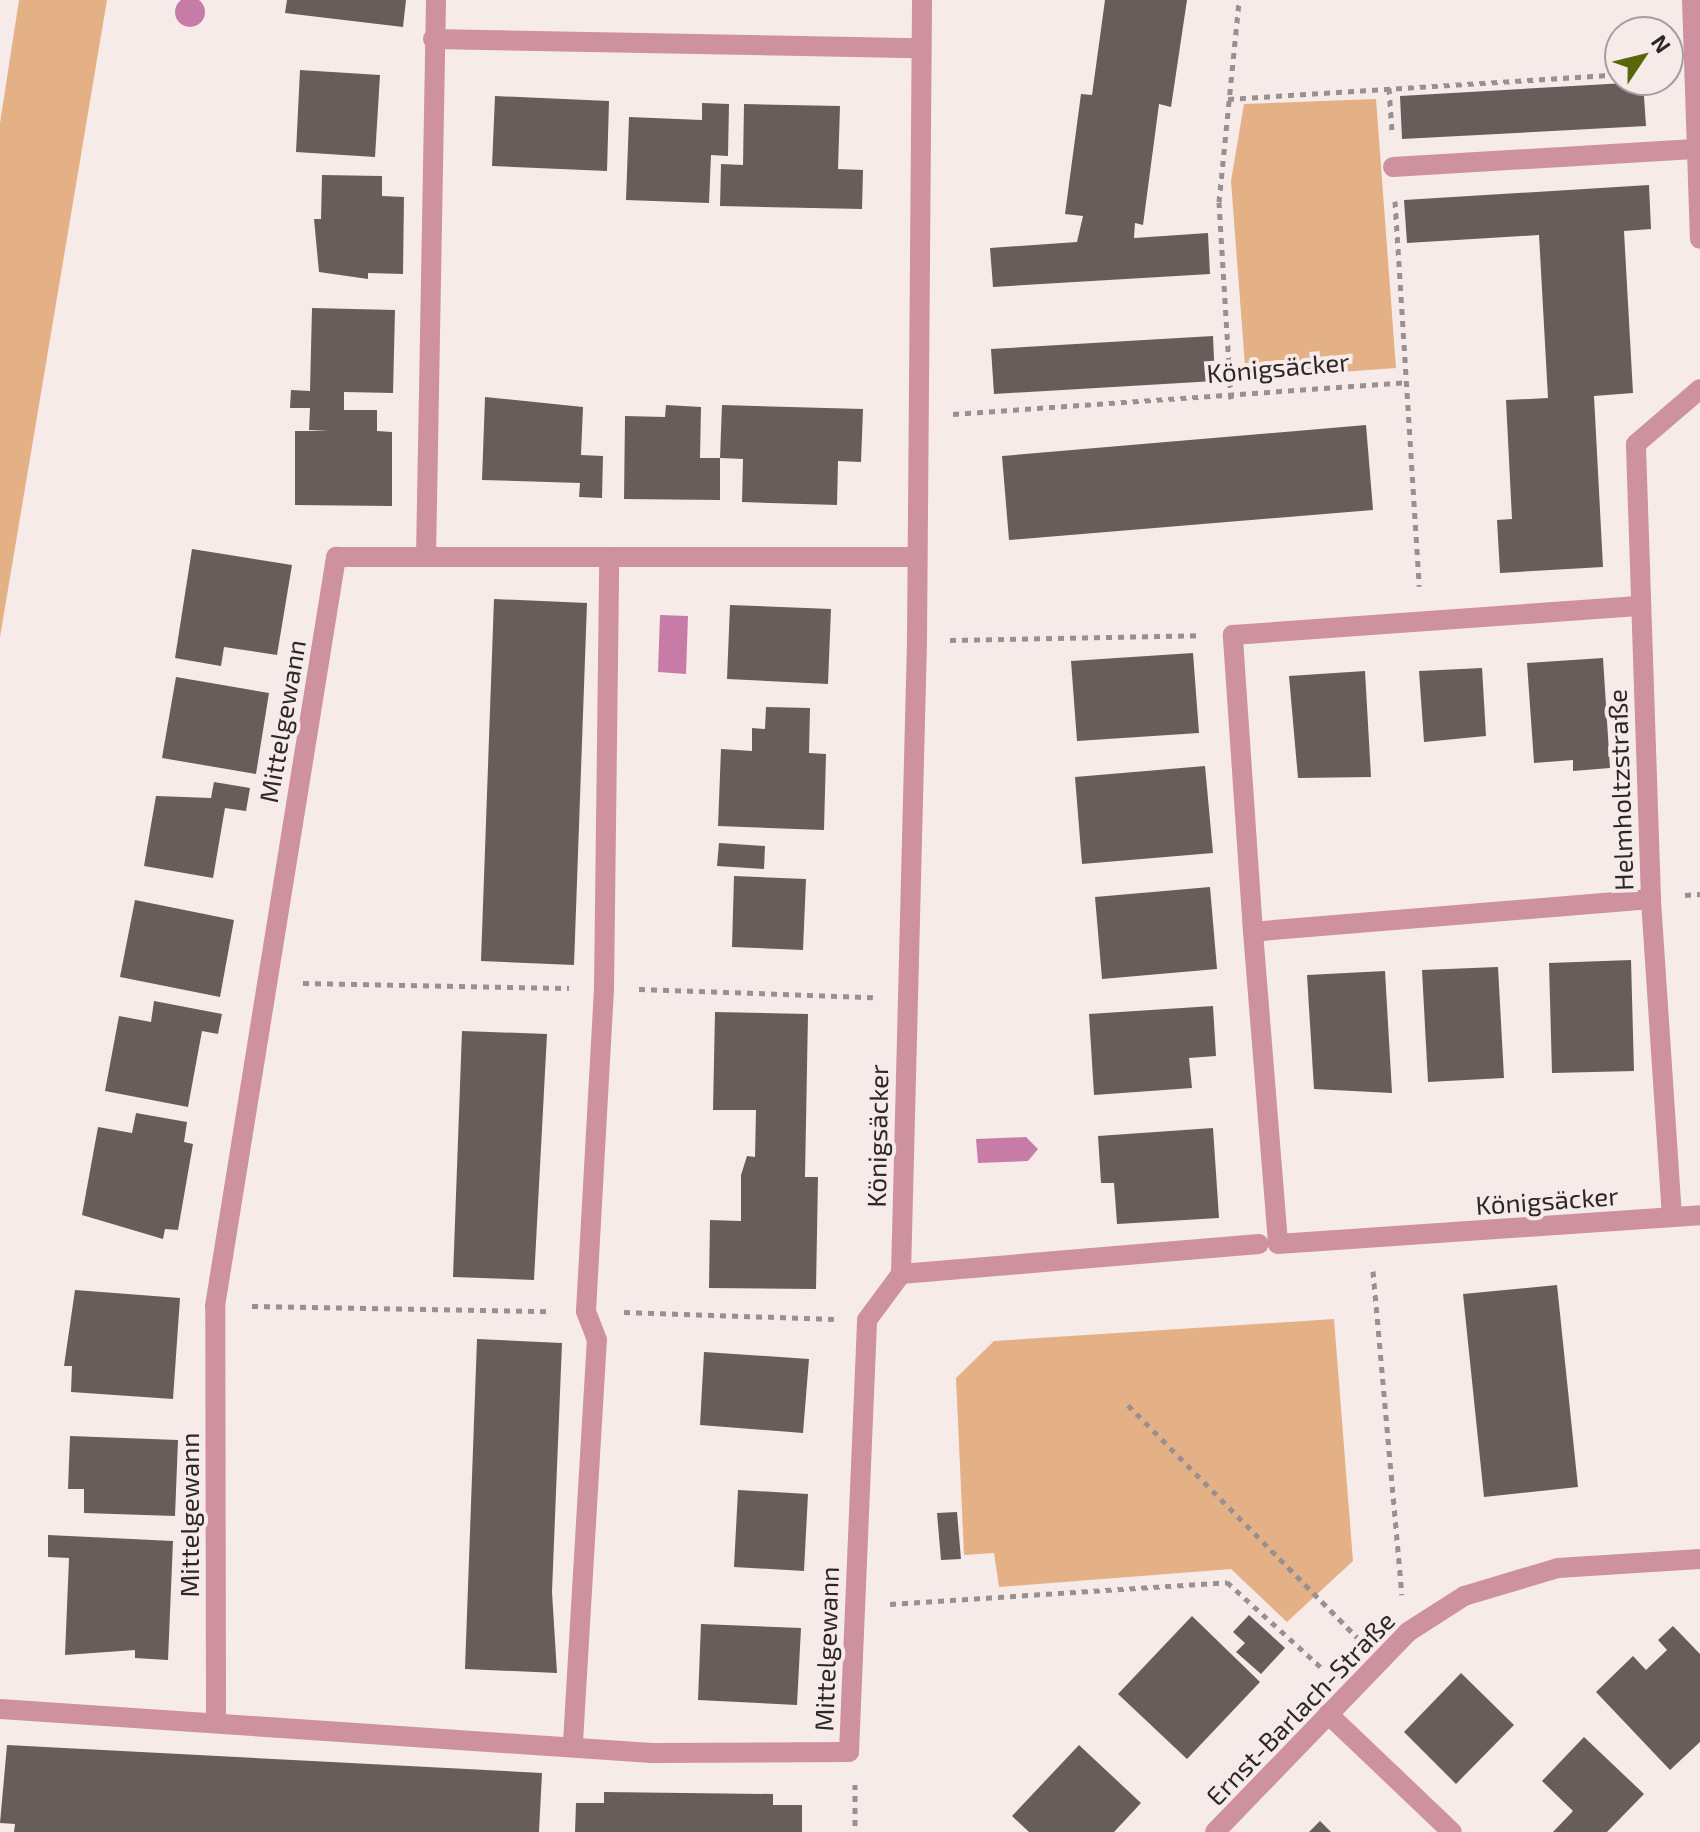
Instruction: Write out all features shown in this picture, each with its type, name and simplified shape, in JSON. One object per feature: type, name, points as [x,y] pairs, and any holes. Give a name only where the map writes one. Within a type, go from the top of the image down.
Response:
[{"type":"street","points":[[426,557],[436,0]]},
{"type":"street","name":"Königsäcker","points":[[901,1274],[921,416],[918,48],[922,0]]},
{"type":"street","points":[[1692,0],[1694,149],[1700,239]]},
{"type":"street","points":[[433,39],[918,48]]},
{"type":"street","points":[[1393,167],[1694,149]]},
{"type":"street","name":"Helmholtzstraße","points":[[1672,1217],[1651,899],[1638,606],[1636,444],[1700,389]]},
{"type":"street","name":"Mittelgewann","points":[[216,1723],[215,1306],[263,982],[336,557],[916,557]]},
{"type":"street","points":[[573,1742],[597,1340],[586,1311],[604,988],[609,559]]},
{"type":"street","points":[[1233,635],[1421,616],[1638,606]]},
{"type":"street","name":"Königsäcker","points":[[1233,635],[1278,1244],[1700,1215]]},
{"type":"street","points":[[1253,932],[1651,899]]},
{"type":"street","points":[[867,1320],[901,1274],[1259,1244]]},
{"type":"street","name":"Mittelgewann","points":[[0,1709],[573,1742],[652,1753],[849,1752],[867,1320]]},
{"type":"street","name":"Ernst-Barlach-Straße","points":[[1215,1832],[1408,1632],[1464,1596],[1507,1580],[1558,1568],[1700,1559]]},
{"type":"street","points":[[1328,1714],[1452,1832]]},
{"type":"path","points":[[1231,399],[1219,202],[1239,0]]},
{"type":"path","points":[[1228,99],[1604,75]]},
{"type":"path","points":[[1389,88],[1421,616]]},
{"type":"path","name":"Königsäcker","points":[[921,416],[1231,399],[1406,382]]},
{"type":"path","points":[[917,640],[1233,635]]},
{"type":"path","points":[[263,982],[604,988],[906,998]]},
{"type":"path","points":[[1371,1238],[1396,1564],[1408,1632]]},
{"type":"path","points":[[215,1306],[586,1311],[867,1320]]},
{"type":"path","points":[[1128,1405],[1380,1660]]},
{"type":"path","points":[[853,1606],[1227,1582],[1349,1693]]},
{"type":"path","points":[[849,1752],[855,1832]]},
{"type":"shaded area","points":[[190,-3],[196,-2],[204,6],[204,18],[196,26],[190,27],[184,26],[176,18],[175,12],[176,6],[184,-2]]},
{"type":"shaded area","points":[[19,0],[107,0],[0,637],[0,123]]},
{"type":"shaded area","points":[[1376,99],[1396,368],[1246,379],[1231,181],[1244,104]]},
{"type":"shaded area","points":[[660,615],[688,616],[686,674],[658,672]]},
{"type":"shaded area","points":[[1026,1137],[1038,1149],[1028,1161],[978,1163],[976,1139]]},
{"type":"shaded area","points":[[1334,1319],[1353,1561],[1287,1622],[1231,1569],[999,1587],[994,1553],[964,1555],[956,1378],[994,1341]]},
{"type":"building","points":[[287,0],[406,0],[403,27],[285,13]]},
{"type":"building","points":[[1105,0],[1187,0],[1171,107],[1159,104],[1143,225],[1135,223],[1134,238],[1208,233],[1210,274],[993,287],[990,248],[1077,242],[1083,216],[1065,214],[1081,94],[1092,95]]},
{"type":"building","points":[[300,70],[380,75],[375,157],[296,152]]},
{"type":"building","points":[[1604,84],[1604,96],[1644,96],[1646,126],[1402,139],[1400,96]]},
{"type":"building","points":[[495,96],[609,101],[607,171],[492,166]]},
{"type":"building","points":[[702,103],[729,104],[728,156],[711,155],[709,203],[626,200],[629,117],[702,120]]},
{"type":"building","points":[[744,104],[840,106],[838,169],[863,170],[862,209],[720,206],[721,164],[743,165]]},
{"type":"building","points":[[322,175],[382,176],[382,196],[404,197],[403,274],[368,273],[368,279],[319,272],[314,219],[321,219]]},
{"type":"building","points":[[1649,185],[1651,229],[1624,231],[1633,393],[1594,396],[1603,567],[1500,573],[1497,520],[1512,519],[1506,400],[1548,398],[1539,235],[1407,243],[1404,200]]},
{"type":"building","points":[[312,308],[395,310],[393,393],[344,392],[344,410],[377,410],[377,431],[392,432],[392,506],[295,505],[295,431],[329,431],[309,430],[310,408],[290,408],[291,390],[310,391]]},
{"type":"building","points":[[1213,336],[1215,381],[994,394],[991,349]]},
{"type":"building","points":[[485,397],[583,407],[581,455],[603,456],[602,498],[579,497],[580,483],[482,480]]},
{"type":"building","points":[[666,405],[701,407],[700,458],[720,458],[720,500],[624,499],[625,416],[665,417]]},
{"type":"building","points":[[722,405],[863,409],[861,462],[838,461],[837,505],[742,502],[743,459],[720,458]]},
{"type":"building","points":[[1366,425],[1373,510],[1009,540],[1002,456]]},
{"type":"building","points":[[192,549],[292,565],[277,655],[224,647],[221,666],[175,658]]},
{"type":"building","points":[[494,599],[587,603],[574,965],[481,961]]},
{"type":"building","points":[[730,605],[831,609],[828,684],[727,679]]},
{"type":"building","points":[[1193,653],[1199,733],[1077,741],[1071,661]]},
{"type":"building","points":[[1603,658],[1610,768],[1573,771],[1573,760],[1534,763],[1527,663]]},
{"type":"building","points":[[1482,668],[1486,736],[1424,742],[1419,671]]},
{"type":"building","points":[[1365,671],[1371,777],[1298,778],[1289,676]]},
{"type":"building","points":[[176,677],[269,693],[256,774],[162,758]]},
{"type":"building","points":[[766,707],[810,708],[809,753],[826,754],[824,830],[718,826],[721,749],[752,751],[752,728],[765,729]]},
{"type":"building","points":[[1205,766],[1213,853],[1082,864],[1075,777]]},
{"type":"building","points":[[214,782],[250,788],[246,811],[225,808],[213,878],[144,866],[156,796],[211,798]]},
{"type":"building","points":[[719,843],[765,846],[764,869],[717,866]]},
{"type":"building","points":[[734,876],[806,879],[803,950],[732,947]]},
{"type":"building","points":[[1210,887],[1217,969],[1102,979],[1095,897]]},
{"type":"building","points":[[135,900],[234,920],[220,997],[120,977]]},
{"type":"building","points":[[1631,960],[1634,1071],[1552,1073],[1549,963]]},
{"type":"building","points":[[1498,967],[1504,1078],[1428,1082],[1422,970]]},
{"type":"building","points":[[1385,971],[1392,1093],[1314,1089],[1307,975]]},
{"type":"building","points":[[154,1001],[222,1014],[218,1034],[202,1031],[188,1107],[105,1091],[119,1016],[151,1022]]},
{"type":"building","points":[[1213,1006],[1216,1056],[1189,1058],[1192,1088],[1094,1095],[1089,1014]]},
{"type":"building","points":[[715,1012],[808,1014],[805,1177],[818,1177],[816,1289],[709,1288],[710,1220],[741,1221],[741,1175],[747,1156],[755,1157],[756,1110],[713,1110]]},
{"type":"building","points":[[462,1031],[547,1034],[534,1280],[453,1277]]},
{"type":"building","points":[[136,1113],[187,1122],[184,1142],[193,1144],[178,1230],[165,1229],[163,1239],[82,1215],[98,1127],[132,1133]]},
{"type":"building","points":[[1213,1128],[1219,1218],[1117,1224],[1114,1183],[1101,1183],[1098,1136]]},
{"type":"building","points":[[1557,1285],[1578,1487],[1484,1497],[1463,1294]]},
{"type":"building","points":[[75,1290],[180,1298],[173,1399],[71,1392],[72,1366],[64,1366]]},
{"type":"building","points":[[477,1339],[562,1343],[552,1592],[557,1673],[465,1669]]},
{"type":"building","points":[[704,1352],[809,1359],[803,1433],[700,1425]]},
{"type":"building","points":[[70,1436],[178,1440],[175,1516],[84,1513],[84,1489],[68,1489]]},
{"type":"building","points":[[738,1490],[808,1494],[804,1571],[734,1567]]},
{"type":"building","points":[[957,1512],[961,1559],[941,1560],[937,1513]]},
{"type":"building","points":[[48,1535],[173,1541],[168,1660],[135,1658],[135,1650],[65,1655],[69,1558],[48,1557]]},
{"type":"building","points":[[1249,1615],[1285,1648],[1261,1674],[1236,1652],[1245,1643],[1233,1632]]},
{"type":"building","points":[[1192,1616],[1260,1682],[1187,1759],[1118,1694]]},
{"type":"building","points":[[701,1624],[801,1628],[797,1705],[698,1700]]},
{"type":"building","points":[[1673,1626],[1700,1654],[1700,1742],[1670,1770],[1596,1692],[1633,1656],[1646,1670],[1667,1650],[1658,1640]]},
{"type":"building","points":[[1461,1673],[1514,1725],[1456,1784],[1404,1732]]},
{"type":"building","points":[[1584,1737],[1644,1794],[1607,1832],[1553,1832],[1573,1811],[1542,1781]]},
{"type":"building","points":[[7,1745],[542,1773],[539,1832],[14,1832],[15,1824],[0,1823]]},
{"type":"building","points":[[1079,1745],[1141,1803],[1114,1832],[1029,1832],[1012,1816]]},
{"type":"building","points":[[604,1792],[773,1794],[773,1805],[802,1805],[802,1832],[575,1832],[576,1803],[604,1803]]},
{"type":"building","points":[[1320,1821],[1331,1832],[1309,1832]]}]
